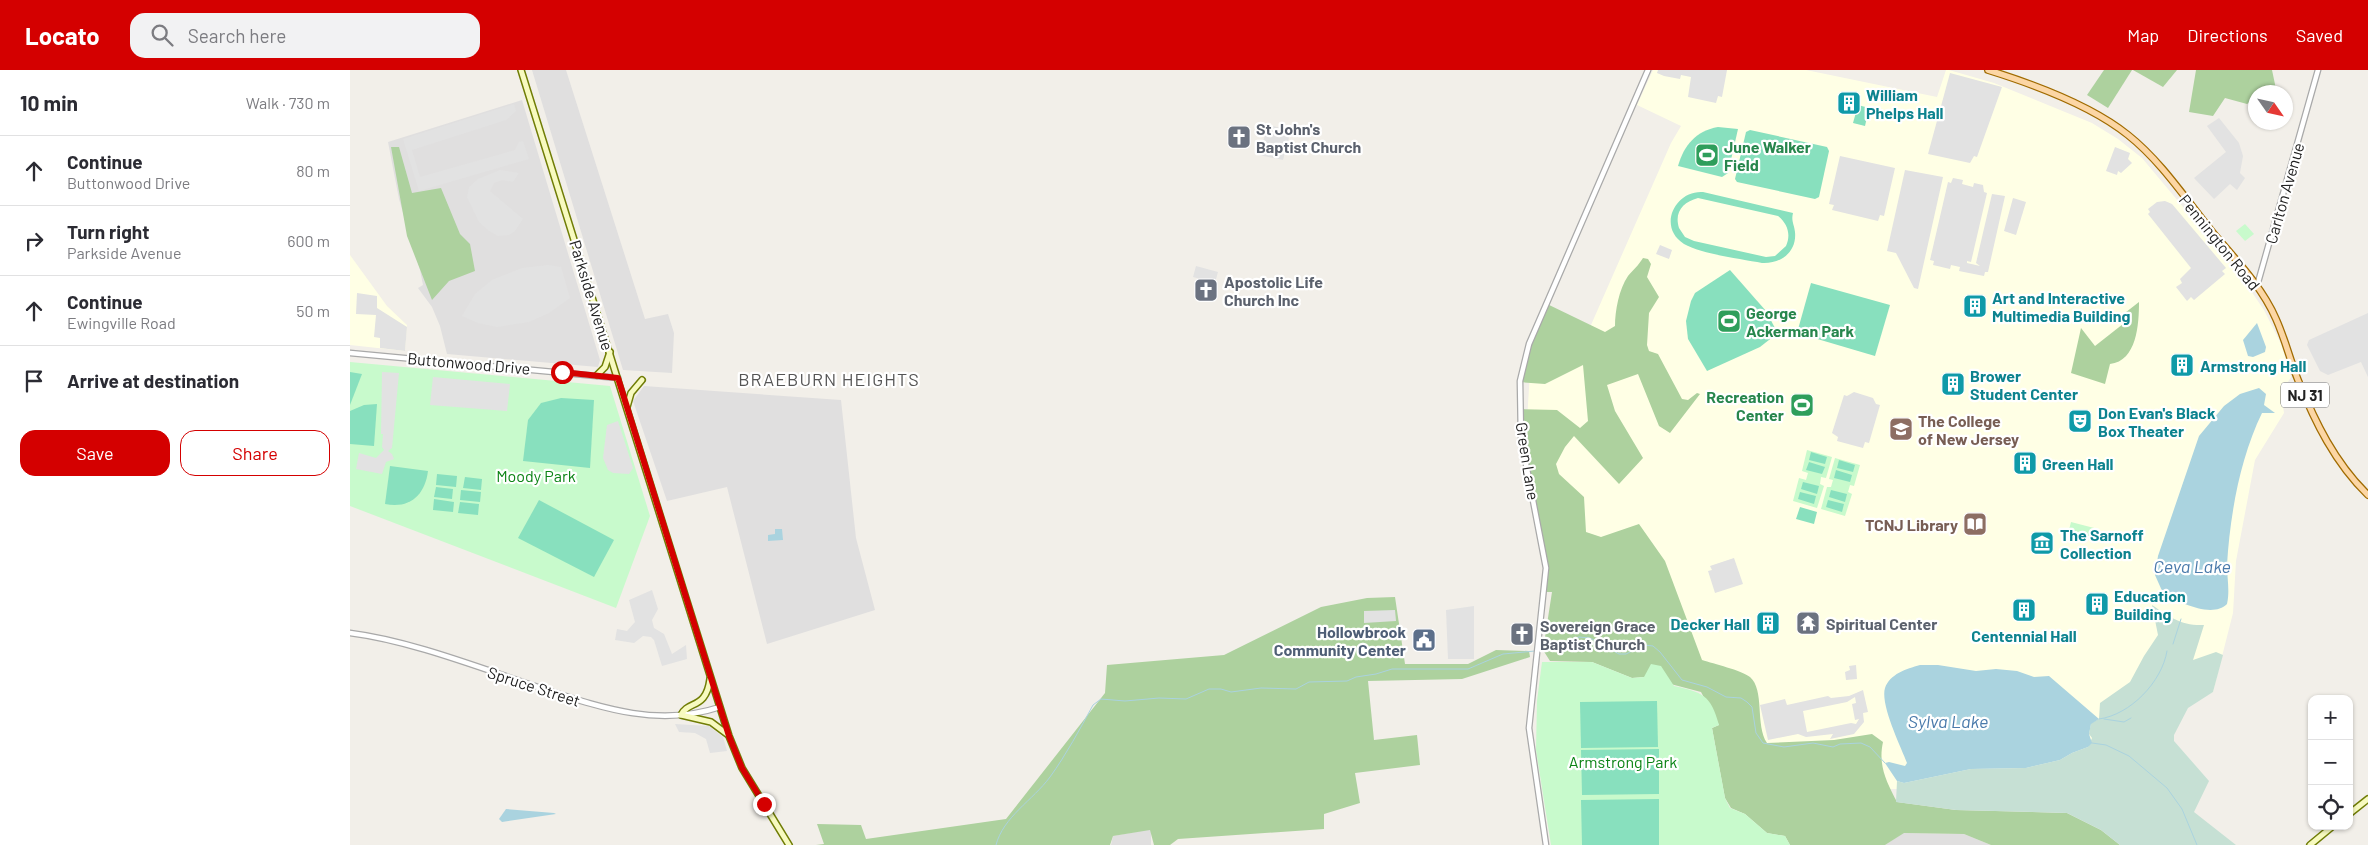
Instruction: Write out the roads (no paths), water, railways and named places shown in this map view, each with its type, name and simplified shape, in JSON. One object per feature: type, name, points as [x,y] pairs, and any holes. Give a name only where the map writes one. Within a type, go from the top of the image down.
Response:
[{"type":"main road","name":"Parkside Avenue","points":[[521,70],[729,736],[746,776],[789,845]]},
{"type":"main road","name":"Pennington Road","points":[[1988,70],[2069,102],[2103,118],[2129,136],[2161,168],[2257,286],[2277,320],[2298,379],[2322,433],[2340,462],[2368,495]]},
{"type":"main road","points":[[596,375],[604,369],[610,351]]},
{"type":"main road","points":[[627,407],[631,393],[642,380]]},
{"type":"main road","points":[[710,676],[707,692],[703,698],[698,704],[682,712],[681,715],[711,722],[729,736]]},
{"type":"main road","points":[[2353,811],[2368,799]]},
{"type":"main road","points":[[2310,845],[2328,830]]},
{"type":"street","name":"Green Lane","points":[[1546,845],[1529,730],[1546,568],[1521,438],[1522,367],[1529,344],[1648,70]]},
{"type":"street","name":"Carlton Avenue","points":[[2257,286],[2318,70]]},
{"type":"street","name":"Buttonwood Drive","points":[[350,353],[618,378]]},
{"type":"street","name":"Spruce Street","points":[[350,633],[398,643],[601,707],[639,714],[681,715],[697,714],[720,707]]},
{"type":"water","points":[[2257,323],[2266,347],[2265,352],[2253,357],[2248,356],[2243,340]]},
{"type":"water","name":"Ceva Lake","points":[[2259,388],[2266,394],[2264,405],[2275,413],[2262,413],[2254,430],[2237,487],[2228,546],[2227,604],[2213,610],[2195,608],[2163,593],[2155,575],[2158,556],[2199,436],[2224,406],[2240,394]]},
{"type":"water","points":[[775,529],[782,529],[783,540],[768,541],[768,535],[775,534]]},
{"type":"water","name":"Sylva Lake","points":[[1920,665],[1938,665],[1976,671],[1996,669],[2017,671],[2034,677],[2049,676],[2099,719],[2091,724],[2089,734],[2092,743],[2088,747],[2060,760],[2026,768],[1971,769],[1904,783],[1897,781],[1885,763],[1889,762],[1905,766],[1907,763],[1885,705],[1885,688],[1891,679],[1904,670]]},
{"type":"water","points":[[506,809],[556,814],[502,822],[499,819]]},
{"type":"waterway","points":[[2173,644],[2181,619]]},
{"type":"waterway","points":[[1539,651],[1579,637],[1590,638],[1619,654],[1626,654],[1644,645],[1653,646],[1682,680],[1707,687],[1726,697],[1741,698],[1747,702],[1752,707],[1756,733],[1763,743],[1784,747],[1813,743],[1833,747],[1840,744],[1861,743],[1870,747],[1885,763]]},
{"type":"waterway","points":[[996,845],[1005,826],[1012,817],[1050,777],[1093,705],[1101,699],[1125,701],[1159,698],[1186,699],[1209,689],[1221,689],[1231,692],[1261,688],[1296,689],[1309,682],[1347,681],[1356,677],[1392,669],[1468,669],[1503,654],[1535,651]]},
{"type":"waterway","points":[[2099,719],[2122,711],[2143,695],[2159,674],[2167,651]]},
{"type":"waterway","points":[[2104,719],[2124,722],[2131,718]]},
{"type":"waterway","points":[[2092,743],[2106,745],[2129,756],[2167,788],[2182,809],[2197,845]]},
{"type":"place","name":"William Phelps Hall","points":[[1849,103]]},
{"type":"place","name":"St John's Baptist Church","points":[[1239,137]]},
{"type":"place","name":"June Walker Field","points":[[1707,155]]},
{"type":"place","name":"Apostolic Life Church Inc","points":[[1206,290]]},
{"type":"place","name":"Art and Interactive Multimedia Building","points":[[1975,306]]},
{"type":"place","name":"George Ackerman Park","points":[[1729,321]]},
{"type":"place","name":"Armstrong Hall","points":[[2182,365]]},
{"type":"place","name":"Brower Student Center","points":[[1953,384]]},
{"type":"place","name":"Recreation Center","points":[[1802,405]]},
{"type":"place","name":"Don Evan's Black Box Theater","points":[[2080,421]]},
{"type":"place","name":"The College of New Jersey","points":[[1901,429]]},
{"type":"place","name":"Green Hall","points":[[2025,463]]},
{"type":"place","name":"TCNJ Library","points":[[1975,524]]},
{"type":"place","name":"The Sarnoff Collection","points":[[2042,543]]},
{"type":"place","name":"Education Building","points":[[2097,604]]},
{"type":"place","name":"Centennial Hall","points":[[2024,610]]},
{"type":"place","name":"Decker Hall","points":[[1768,623]]},
{"type":"place","name":"Spiritual Center","points":[[1808,623]]},
{"type":"place","name":"Sovereign Grace Baptist Church","points":[[1522,634]]},
{"type":"place","name":"Hollowbrook Community Center","points":[[1424,640]]},
{"type":"district","name":"BRAEBURN HEIGHTS","points":[[829,379]]},
{"type":"park label","name":"Moody Park","points":[[536,475]]},
{"type":"park label","name":"Armstrong Park","points":[[1623,761]]}]
